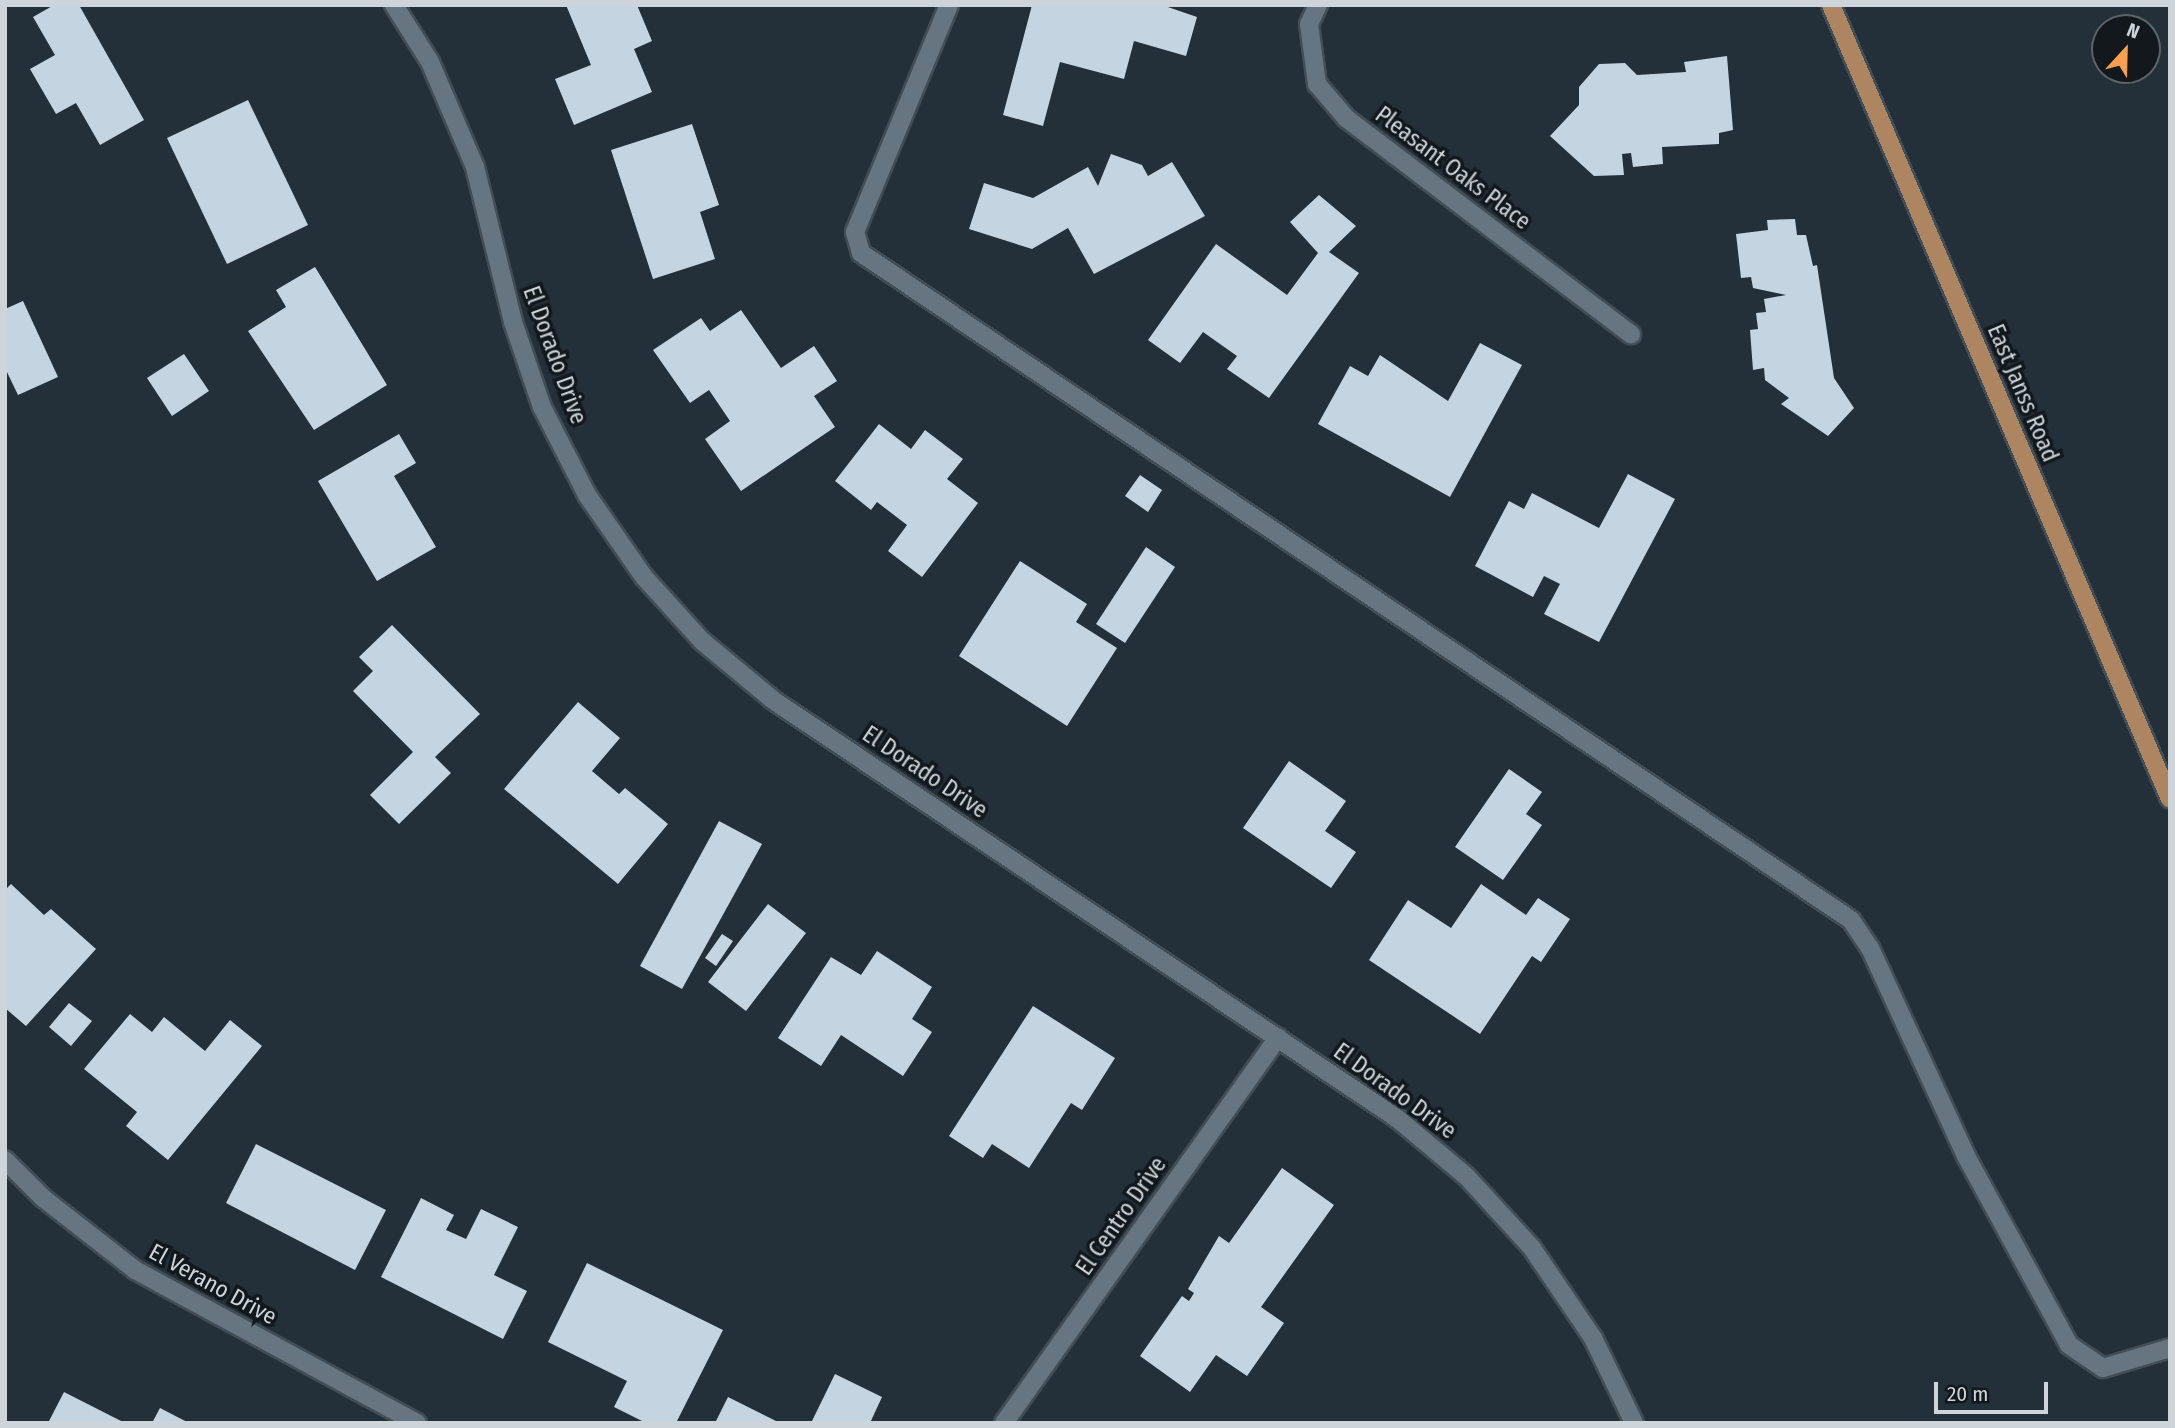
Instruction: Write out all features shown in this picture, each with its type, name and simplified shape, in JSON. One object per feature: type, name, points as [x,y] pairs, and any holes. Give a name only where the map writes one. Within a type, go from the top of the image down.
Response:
[{"type":"main road","name":"East Janss Road","points":[[1831,5],[2170,799]]},
{"type":"street","name":"El Dorado Drive","points":[[394,5],[430,62],[475,167],[513,322],[542,407],[586,495],[644,577],[702,641],[773,700],[1398,1119],[1467,1177],[1540,1259],[1593,1338],[1633,1423]]},
{"type":"street","points":[[949,5],[855,232],[861,253],[1850,920],[1870,948],[1966,1156],[2069,1345],[2103,1368],[2170,1348]]},
{"type":"street","name":"Pleasant Oaks Place","points":[[1318,5],[1309,24],[1317,84],[1346,118],[1631,334]]},
{"type":"street","name":"El Centro Drive","points":[[1004,1423],[1278,1038]]},
{"type":"street","name":"El Verano Drive","points":[[5,1160],[43,1198],[135,1270],[418,1423]]},
{"type":"building","points":[[54,5],[79,5],[144,120],[100,145],[76,103],[56,114],[30,69],[55,55],[33,17]]},
{"type":"building","points":[[566,5],[637,5],[652,41],[634,49],[652,92],[574,125],[555,79],[591,65]]},
{"type":"building","points":[[1032,5],[1162,5],[1197,17],[1186,56],[1134,41],[1124,79],[1060,62],[1043,126],[1003,115]]},
{"type":"building","points":[[1727,56],[1733,130],[1719,133],[1719,144],[1662,147],[1663,164],[1633,167],[1631,153],[1622,154],[1624,175],[1594,176],[1550,136],[1579,105],[1579,87],[1599,64],[1625,63],[1637,75],[1686,72],[1684,62]]},
{"type":"building","points":[[248,100],[308,225],[227,264],[167,138]]},
{"type":"building","points":[[692,124],[719,205],[700,212],[715,259],[653,279],[611,150]]},
{"type":"building","points":[[1111,154],[1142,165],[1148,176],[1172,162],[1205,216],[1094,274],[1068,228],[1032,249],[969,229],[984,183],[1033,198],[1088,167],[1098,186]]},
{"type":"building","points":[[1319,195],[1356,226],[1329,252],[1359,273],[1269,398],[1227,369],[1237,356],[1203,332],[1180,363],[1148,340],[1216,244],[1287,295],[1318,253],[1290,222]]},
{"type":"building","points":[[1795,219],[1797,235],[1806,235],[1813,266],[1817,265],[1834,378],[1854,408],[1828,436],[1781,404],[1789,398],[1765,380],[1764,368],[1753,370],[1750,330],[1758,329],[1756,313],[1766,312],[1764,299],[1786,295],[1753,288],[1751,277],[1741,278],[1736,234],[1768,230],[1767,220]]},
{"type":"building","points":[[315,267],[387,385],[314,430],[248,331],[286,307],[276,290]]},
{"type":"building","points":[[23,301],[58,377],[18,395],[5,368],[5,309]]},
{"type":"building","points":[[741,310],[781,368],[814,346],[837,381],[814,396],[835,427],[741,491],[705,439],[730,421],[709,390],[690,403],[653,350],[701,318],[710,331]]},
{"type":"building","points":[[1480,343],[1522,365],[1450,497],[1318,424],[1350,366],[1368,376],[1380,355],[1448,401]]},
{"type":"building","points":[[184,354],[209,391],[172,416],[147,378]]},
{"type":"building","points":[[879,424],[911,449],[925,430],[963,459],[947,479],[978,503],[922,577],[888,551],[907,525],[877,502],[871,510],[835,481]]},
{"type":"building","points":[[399,434],[416,463],[394,476],[436,547],[377,581],[318,481]]},
{"type":"building","points":[[1628,474],[1675,499],[1599,642],[1544,614],[1560,584],[1544,576],[1533,597],[1475,566],[1509,501],[1524,509],[1532,493],[1599,528]]},
{"type":"building","points":[[1140,475],[1162,490],[1148,512],[1125,496]]},
{"type":"building","points":[[1146,547],[1175,567],[1125,643],[1096,624]]},
{"type":"building","points":[[1020,561],[1087,604],[1076,622],[1117,648],[1067,726],[959,656]]},
{"type":"building","points":[[392,625],[480,714],[435,757],[451,773],[399,824],[370,795],[413,752],[353,691],[373,671],[359,657]]},
{"type":"building","points":[[578,702],[620,738],[592,771],[619,794],[625,788],[668,824],[618,884],[504,789]]},
{"type":"building","points":[[1289,761],[1346,801],[1325,831],[1356,852],[1331,888],[1243,828]]},
{"type":"building","points":[[1509,769],[1542,792],[1526,814],[1542,825],[1503,880],[1455,847]]},
{"type":"building","points":[[719,821],[762,844],[682,989],[640,966]]},
{"type":"building","points":[[11,884],[44,915],[51,909],[96,949],[26,1026],[5,1008],[5,890]]},
{"type":"building","points":[[1481,884],[1526,915],[1538,898],[1570,919],[1541,962],[1532,956],[1480,1034],[1369,960],[1408,900],[1451,928]]},
{"type":"building","points":[[768,904],[806,933],[746,1011],[708,982]]},
{"type":"building","points":[[722,934],[733,941],[716,966],[705,958]]},
{"type":"building","points":[[877,951],[932,987],[912,1019],[932,1032],[903,1076],[841,1035],[821,1066],[778,1038],[831,957],[861,975]]},
{"type":"building","points":[[69,1003],[92,1021],[71,1046],[49,1027]]},
{"type":"building","points":[[1033,1006],[1115,1058],[1082,1110],[1071,1103],[1029,1168],[992,1144],[983,1158],[949,1136]]},
{"type":"building","points":[[130,1014],[152,1032],[164,1017],[205,1051],[230,1020],[262,1046],[168,1160],[126,1126],[137,1112],[84,1069]]},
{"type":"building","points":[[256,1144],[386,1210],[355,1270],[226,1203]]},
{"type":"building","points":[[1282,1168],[1334,1205],[1261,1307],[1284,1323],[1247,1376],[1216,1355],[1190,1392],[1140,1356],[1182,1296],[1189,1301],[1194,1293],[1188,1289],[1219,1236],[1229,1243]]},
{"type":"building","points":[[421,1198],[454,1215],[446,1230],[466,1239],[481,1209],[518,1227],[494,1275],[527,1291],[503,1339],[381,1277]]},
{"type":"building","points":[[587,1263],[723,1330],[676,1423],[646,1423],[614,1407],[627,1381],[548,1342]]},
{"type":"building","points":[[835,1374],[882,1397],[870,1423],[811,1423]]},
{"type":"building","points":[[64,1392],[125,1423],[48,1423]]},
{"type":"building","points":[[728,1397],[780,1423],[715,1423]]},
{"type":"building","points":[[160,1408],[189,1423],[152,1423]]}]
